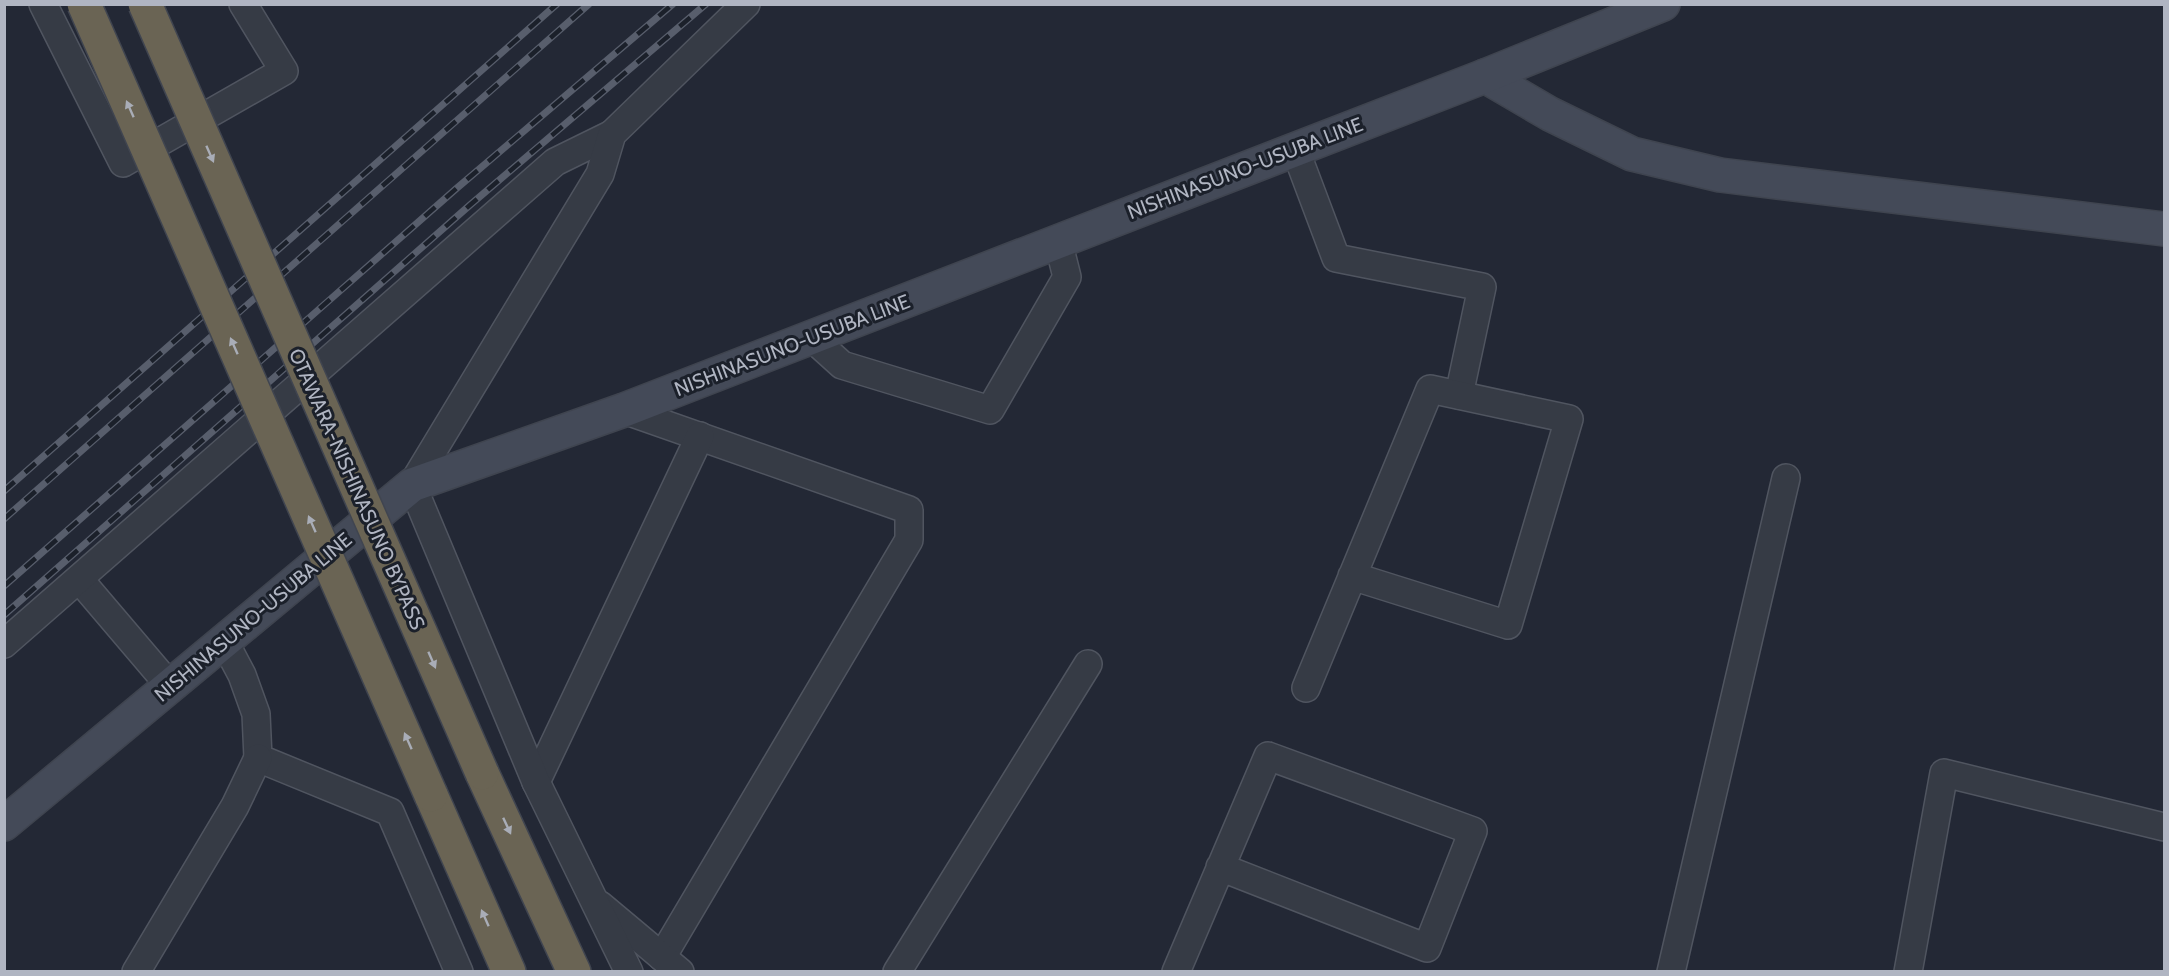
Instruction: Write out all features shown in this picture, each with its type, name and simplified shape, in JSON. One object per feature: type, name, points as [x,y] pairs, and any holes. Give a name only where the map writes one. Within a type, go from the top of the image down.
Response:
[{"type":"highway","points":[[84,4],[509,972]]},
{"type":"highway","name":"OTAWARA-NISHINASUNO BYPASS","points":[[145,4],[482,773],[574,972]]},
{"type":"main road","name":"NISHINASUNO-USUBA LINE","points":[[4,825],[412,485],[624,410],[1485,76],[1658,6]]},
{"type":"main road","points":[[1485,76],[1550,114],[1632,154],[1720,175],[2164,229]]},
{"type":"street","points":[[44,4],[123,163],[284,71],[243,4]]},
{"type":"street","points":[[4,644],[555,162],[612,134],[746,4]]},
{"type":"street","points":[[612,134],[600,174],[412,485],[536,782],[629,972]]},
{"type":"street","points":[[1295,149],[1336,258],[1482,287],[1459,395]]},
{"type":"street","points":[[811,338],[842,365],[990,410],[1067,277],[1058,241]]},
{"type":"street","points":[[1306,688],[1352,576],[1430,388],[1569,419],[1508,625],[1352,576]]},
{"type":"street","points":[[593,900],[671,964],[909,540],[909,510],[624,410]]},
{"type":"street","points":[[536,782],[700,436]]},
{"type":"street","points":[[1671,972],[1786,478]]},
{"type":"street","points":[[79,579],[170,686]]},
{"type":"street","points":[[136,972],[235,806],[258,758],[256,714],[242,675],[224,641]]},
{"type":"street","points":[[897,972],[1088,664]]},
{"type":"street","points":[[1176,972],[1220,867],[1268,756],[1473,831],[1427,948],[1220,867]]},
{"type":"street","points":[[258,758],[390,812],[459,972]]},
{"type":"street","points":[[1908,972],[1944,773],[2164,827]]},
{"type":"railway","points":[[4,491],[557,4]]},
{"type":"railway","points":[[4,519],[589,4]]},
{"type":"railway","points":[[4,586],[457,188],[673,4]]},
{"type":"railway","points":[[4,615],[470,205],[706,4]]}]
